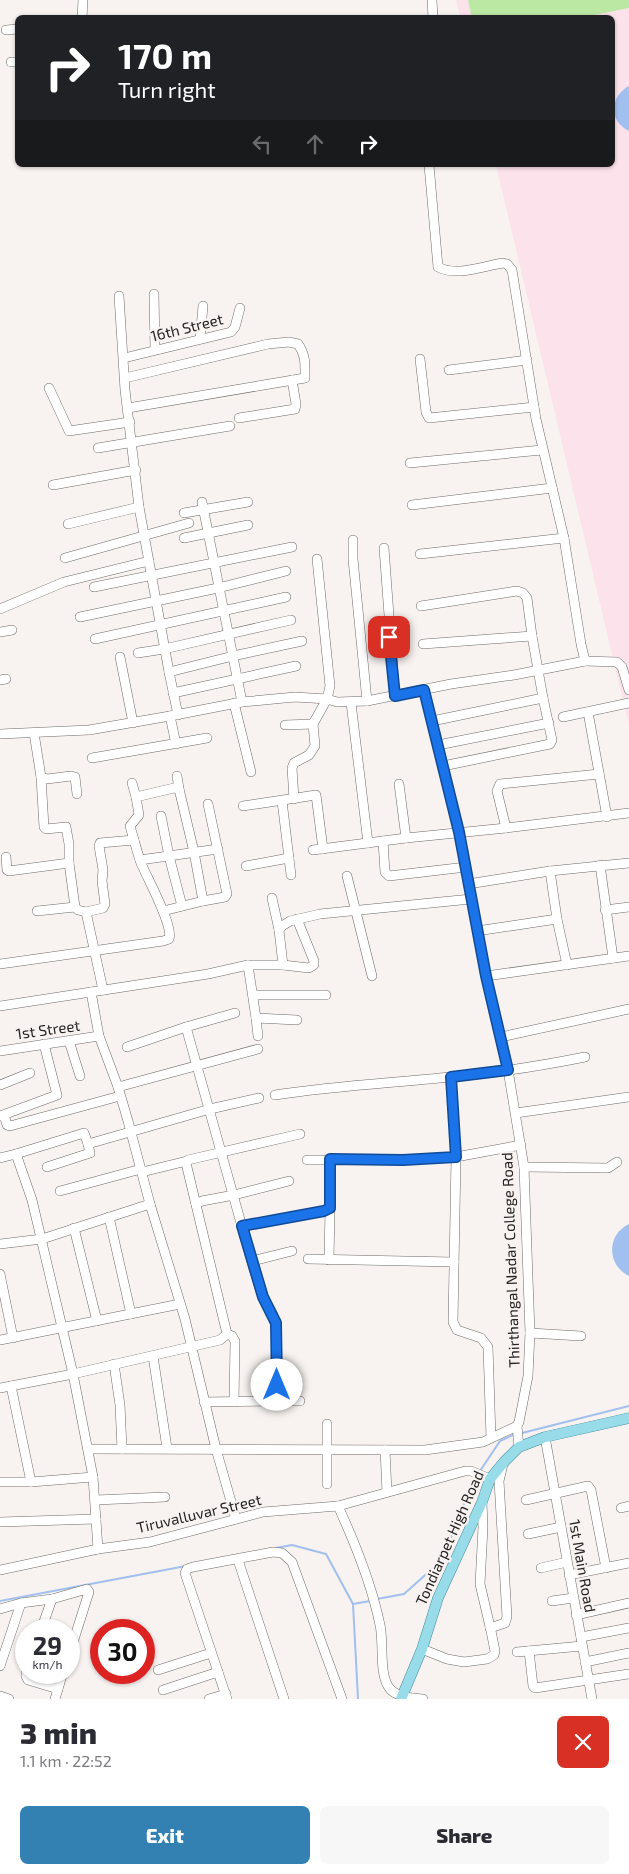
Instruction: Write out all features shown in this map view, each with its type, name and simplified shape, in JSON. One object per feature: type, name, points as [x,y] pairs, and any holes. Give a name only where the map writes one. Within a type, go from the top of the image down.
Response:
[{"type":"main road","name":"Tondiarpet High Road","points":[[402,1698],[422,1649],[438,1598],[482,1502],[488,1478],[504,1462],[518,1436],[545,1437],[629,1418]]},
{"type":"street","points":[[82,15],[83,0]]},
{"type":"street","points":[[432,0],[433,15]]},
{"type":"street","points":[[6,30],[15,29]]},
{"type":"street","points":[[429,167],[438,267],[454,272],[507,264],[512,270],[542,450],[564,538],[579,635],[585,661]]},
{"type":"street","points":[[154,294],[156,350]]},
{"type":"street","points":[[119,296],[125,378],[139,506],[173,693],[176,744]]},
{"type":"street","points":[[200,339],[203,306]]},
{"type":"street","name":"16th Street","points":[[124,358],[234,330],[240,308]]},
{"type":"street","points":[[125,378],[256,347],[289,342],[298,344],[303,351],[305,359],[304,378],[128,408]]},
{"type":"street","points":[[420,359],[426,412],[429,418],[534,407]]},
{"type":"street","points":[[449,370],[527,360]]},
{"type":"street","points":[[239,418],[295,408],[292,380]]},
{"type":"street","points":[[49,388],[69,431],[130,422]]},
{"type":"street","points":[[98,448],[230,426]]},
{"type":"street","points":[[410,463],[542,450]]},
{"type":"street","points":[[52,485],[136,470]]},
{"type":"street","points":[[412,505],[552,488]]},
{"type":"street","points":[[184,513],[202,506],[248,502]]},
{"type":"street","points":[[68,524],[139,506]]},
{"type":"street","points":[[202,506],[238,681],[238,702],[250,772]]},
{"type":"street","points":[[65,558],[189,522]]},
{"type":"street","points":[[184,538],[248,525]]},
{"type":"street","points":[[420,554],[564,538]]},
{"type":"street","points":[[353,540],[353,559],[367,701]]},
{"type":"street","points":[[94,587],[292,547]]},
{"type":"street","points":[[384,548],[395,696]]},
{"type":"street","points":[[294,799],[292,768],[294,763],[308,755],[315,746],[313,724],[327,700],[330,686],[317,559]]},
{"type":"street","points":[[0,608],[64,582],[149,561]]},
{"type":"street","points":[[80,617],[218,588],[286,571]]},
{"type":"street","points":[[422,606],[520,592],[527,598],[537,670],[552,740],[548,745],[443,766]]},
{"type":"street","points":[[95,639],[286,597]]},
{"type":"street","points":[[138,653],[229,635],[291,620]]},
{"type":"street","points":[[0,632],[12,630]]},
{"type":"street","points":[[423,644],[532,636]]},
{"type":"street","points":[[168,672],[302,641]]},
{"type":"street","points":[[120,657],[133,723]]},
{"type":"street","points":[[0,734],[88,730],[174,716],[238,702],[295,697],[351,703],[585,661],[617,662],[622,668],[629,690]]},
{"type":"street","points":[[173,693],[238,681],[296,666]]},
{"type":"street","name":"Thirthangal Nadar College Road","points":[[424,690],[459,832],[486,976],[508,1070],[524,1167],[530,1332],[528,1376],[518,1436]]},
{"type":"street","points":[[432,721],[543,698]]},
{"type":"street","points":[[563,717],[629,702]]},
{"type":"street","points":[[351,703],[368,844]]},
{"type":"street","points":[[588,712],[607,817]]},
{"type":"street","points":[[438,745],[549,723]]},
{"type":"street","points":[[285,726],[313,724]]},
{"type":"street","points":[[34,733],[41,776],[44,827],[46,829],[66,827],[75,907]]},
{"type":"street","points":[[92,758],[207,738]]},
{"type":"street","points":[[506,828],[497,791],[500,784],[599,774]]},
{"type":"street","points":[[41,776],[47,779],[74,777],[77,794]]},
{"type":"street","points":[[177,776],[194,852],[202,901]]},
{"type":"street","points":[[0,964],[169,939],[171,935],[163,911],[140,860],[130,826],[139,815],[132,784]]},
{"type":"street","points":[[399,784],[406,838]]},
{"type":"street","points":[[136,798],[174,788],[179,789]]},
{"type":"street","points":[[243,806],[316,796],[323,849]]},
{"type":"street","points":[[282,801],[292,875]]},
{"type":"street","points":[[163,911],[225,897],[227,894],[208,804]]},
{"type":"street","points":[[313,850],[629,813]]},
{"type":"street","points":[[161,816],[182,906]]},
{"type":"street","points":[[37,911],[75,907],[86,912],[103,908],[105,904],[102,881],[104,870],[100,843],[134,840]]},
{"type":"street","points":[[383,841],[385,872],[389,876],[466,868]]},
{"type":"street","points":[[140,860],[218,849]]},
{"type":"street","points":[[6,857],[7,870],[9,871],[70,864]]},
{"type":"street","points":[[246,866],[289,858]]},
{"type":"street","points":[[468,884],[550,871],[629,863]]},
{"type":"street","points":[[600,865],[613,958]]},
{"type":"street","points":[[550,871],[557,919],[567,964]]},
{"type":"street","points":[[347,876],[372,976]]},
{"type":"street","points":[[272,898],[284,965]]},
{"type":"street","points":[[279,930],[282,926],[297,919],[320,914],[471,899]]},
{"type":"street","points":[[605,910],[629,907]]},
{"type":"street","points":[[86,912],[103,990]]},
{"type":"street","points":[[0,1006],[208,974],[248,965],[284,965],[309,968],[314,965],[314,961],[297,919]]},
{"type":"street","points":[[477,931],[557,919]]},
{"type":"street","points":[[486,976],[629,956]]},
{"type":"street","points":[[248,965],[258,1036]]},
{"type":"street","points":[[91,992],[99,1036],[119,1091],[192,1346],[204,1402],[236,1519]]},
{"type":"street","points":[[253,995],[326,995]]},
{"type":"street","points":[[501,1037],[629,1009]]},
{"type":"street","points":[[127,1047],[235,1013]]},
{"type":"street","points":[[256,1018],[297,1020]]},
{"type":"street","points":[[186,1027],[252,1262],[263,1297],[273,1315],[276,1328],[277,1401]]},
{"type":"street","name":"1st Street","points":[[0,1051],[99,1036]]},
{"type":"street","points":[[69,1041],[80,1076]]},
{"type":"street","points":[[44,1044],[57,1095],[2,1116],[7,1125],[10,1126],[197,1066],[258,1049]]},
{"type":"street","points":[[275,1094],[451,1077],[585,1057]]},
{"type":"street","points":[[0,1084],[30,1073]]},
{"type":"street","points":[[451,1077],[456,1157],[454,1326],[457,1330],[484,1340],[488,1347],[491,1438]]},
{"type":"street","points":[[516,1113],[629,1097]]},
{"type":"street","points":[[88,1144],[210,1109],[259,1098]]},
{"type":"street","points":[[0,1158],[84,1133],[90,1153],[47,1167]]},
{"type":"street","points":[[60,1191],[300,1134]]},
{"type":"street","points":[[307,1160],[403,1160],[456,1157],[521,1145]]},
{"type":"street","points":[[16,1154],[32,1200],[74,1374],[93,1477],[98,1549]]},
{"type":"street","points":[[329,1260],[330,1159]]},
{"type":"street","points":[[187,1161],[186,1165],[196,1210],[227,1334]]},
{"type":"street","points":[[524,1167],[608,1168],[617,1162]]},
{"type":"street","points":[[196,1204],[289,1181]]},
{"type":"street","points":[[0,1244],[42,1239],[150,1204]]},
{"type":"street","points":[[242,1226],[324,1211],[330,1208]]},
{"type":"street","points":[[109,1217],[131,1314]]},
{"type":"street","points":[[74,1228],[97,1321]]},
{"type":"street","points":[[252,1262],[292,1251]]},
{"type":"street","points":[[308,1259],[454,1262]]},
{"type":"street","points":[[0,1274],[13,1338]]},
{"type":"street","points":[[0,1340],[180,1304]]},
{"type":"street","points":[[530,1332],[581,1336]]},
{"type":"street","points":[[0,1388],[153,1356],[220,1340],[227,1334]]},
{"type":"street","points":[[227,1334],[232,1336],[235,1341],[234,1402]]},
{"type":"street","points":[[153,1356],[167,1448]]},
{"type":"street","points":[[114,1364],[120,1405],[122,1448]]},
{"type":"street","points":[[11,1386],[31,1482]]},
{"type":"street","points":[[204,1402],[300,1401]]},
{"type":"street","points":[[327,1484],[328,1424]]},
{"type":"street","points":[[88,1449],[385,1450],[443,1448],[484,1442],[491,1438],[518,1436]]},
{"type":"street","name":"1st Main Road","points":[[545,1437],[592,1699]]},
{"type":"street","points":[[385,1450],[387,1492]]},
{"type":"street","points":[[490,1628],[505,1623],[507,1617],[499,1481],[504,1462]]},
{"type":"street","name":"Tiruvalluvar Street","points":[[0,1570],[98,1549],[150,1542],[263,1512],[338,1506],[465,1471],[471,1471],[488,1478]]},
{"type":"street","points":[[0,1482],[31,1482],[93,1477]]},
{"type":"street","points":[[526,1500],[588,1486],[591,1490],[606,1568]]},
{"type":"street","points":[[96,1500],[165,1497]]},
{"type":"street","points":[[422,1649],[447,1660],[464,1662],[487,1659],[494,1655],[495,1651],[480,1584],[483,1527],[482,1502]]},
{"type":"street","points":[[338,1506],[360,1556],[381,1626],[384,1676],[390,1689],[402,1698],[422,1699]]},
{"type":"street","points":[[0,1522],[96,1519]]},
{"type":"street","points":[[528,1534],[561,1527]]},
{"type":"street","points":[[209,1699],[226,1697],[185,1573],[187,1569],[193,1567],[273,1552],[288,1556],[292,1562],[342,1699]]},
{"type":"street","points":[[238,1560],[284,1699]]},
{"type":"street","points":[[541,1568],[567,1562]]},
{"type":"street","points":[[569,1575],[629,1563]]},
{"type":"street","points":[[0,1609],[21,1603],[52,1599],[86,1589],[89,1592],[80,1620]]},
{"type":"street","points":[[552,1601],[573,1598]]},
{"type":"street","points":[[45,1619],[52,1599]]},
{"type":"street","points":[[0,1666],[21,1603]]},
{"type":"street","points":[[576,1614],[629,1603]]},
{"type":"street","points":[[517,1652],[582,1642],[629,1628]]},
{"type":"street","points":[[529,1650],[533,1686],[535,1688],[588,1682],[629,1674]]},
{"type":"street","points":[[158,1670],[212,1653]]},
{"type":"street","points":[[585,1662],[629,1653]]},
{"type":"street","points":[[163,1690],[218,1672]]},
{"type":"street","points":[[41,1684],[58,1689]]},
{"type":"street","points":[[55,1699],[59,1684]]},
{"type":"street","points":[[0,1696],[9,1699]]},
{"type":"shaded area","points":[[456,0],[629,0],[629,726],[496,167],[615,167],[615,15],[460,15]]},
{"type":"green space","points":[[468,0],[629,0],[629,8],[594,15],[471,15]]},
{"type":"water","points":[[629,86],[629,131],[622,127],[615,115],[615,102],[623,90]]},
{"type":"water","points":[[629,1224],[629,1276],[616,1265],[612,1250],[616,1235]]},
{"type":"waterway","points":[[522,1433],[629,1406]]},
{"type":"waterway","points":[[480,1471],[500,1441],[515,1434]]},
{"type":"waterway","points":[[377,1599],[404,1594],[442,1560],[476,1477]]},
{"type":"waterway","points":[[276,1548],[292,1545],[326,1554],[353,1604],[358,1699]]},
{"type":"waterway","points":[[0,1601],[186,1566]]},
{"type":"waterway","points":[[353,1604],[370,1601]]},
{"type":"route","points":[[277,1385],[276,1323],[263,1297],[242,1226],[324,1211],[330,1208],[330,1159],[403,1160],[456,1157],[451,1077],[508,1070],[486,976],[459,832],[424,690],[395,696],[389,637]]}]
